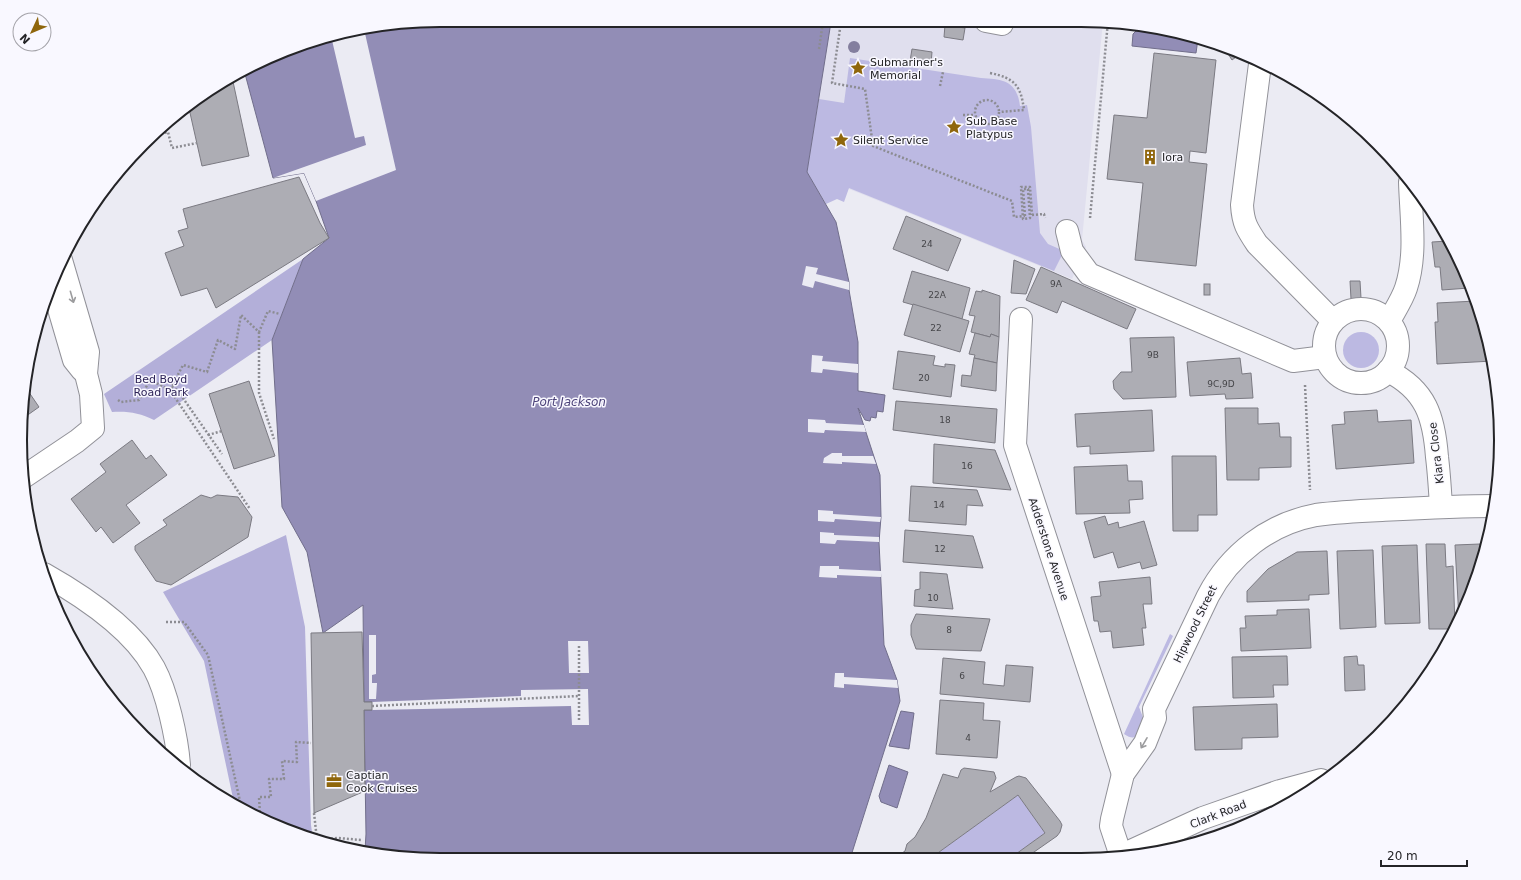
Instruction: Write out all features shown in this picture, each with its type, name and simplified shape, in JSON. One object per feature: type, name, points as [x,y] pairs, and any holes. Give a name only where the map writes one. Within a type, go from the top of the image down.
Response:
[{"type":"street","points":[[1260,68],[1242,205],[1243,218],[1248,231],[1257,244],[1333,321]]},
{"type":"street","points":[[1389,321],[1399,305],[1406,287],[1410,268],[1412,246],[1410,191]]},
{"type":"street","points":[[1067,231],[1072,250],[1089,274],[1293,362],[1326,357]]},
{"type":"street","points":[[29,473],[93,428],[91,394],[86,374],[88,352],[64,270]]},
{"type":"street","points":[[54,293],[74,360],[86,374]]},
{"type":"street","points":[[1354,309],[1367,309],[1379,313],[1389,321],[1398,341],[1398,351],[1394,362],[1388,371],[1380,378],[1370,382],[1358,383],[1338,375],[1330,367],[1326,357],[1324,345],[1326,332],[1333,321],[1342,313],[1354,309]]},
{"type":"street","name":"Adderstone Avenue","points":[[1021,319],[1015,445],[1123,774]]},
{"type":"street","name":"Kiara Close","points":[[1388,371],[1400,377],[1412,387],[1422,399],[1431,416],[1436,433],[1440,506]]},
{"type":"street","name":"Hipwood Street","points":[[1118,851],[1111,826],[1123,774],[1145,743],[1155,718],[1154,709],[1214,583],[1226,567],[1239,554],[1273,530],[1294,521],[1316,515],[1440,506],[1488,506]]},
{"type":"street","points":[[51,578],[70,589],[115,623],[146,656],[162,686],[181,761]]},
{"type":"street","name":"Clark Road","points":[[1135,849],[1203,818],[1280,791],[1310,783]]},
{"type":"path","points":[[819,49],[822,27]]},
{"type":"path","points":[[840,27],[832,83],[865,89],[873,146],[1012,201],[1014,217],[1023,216],[1023,219],[1030,218],[1028,189],[1023,189],[1025,216],[1023,216]]},
{"type":"path","points":[[1089,224],[1107,28]]},
{"type":"path","points":[[940,86],[943,72]]},
{"type":"path","points":[[990,73],[1000,75],[1014,81],[1020,89],[1024,110],[1000,112]]},
{"type":"path","points":[[986,100],[994,102],[1000,112],[998,120],[987,125],[979,121],[975,114],[976,106],[982,101],[986,100]]},
{"type":"path","points":[[963,115],[975,114]]},
{"type":"path","points":[[164,133],[168,132],[172,148],[197,143]]},
{"type":"path","points":[[1023,216],[1021,188],[1030,187],[1032,215]]},
{"type":"path","points":[[274,439],[259,394],[259,332],[268,311],[280,314]]},
{"type":"path","points":[[170,390],[183,365],[207,372],[218,340],[235,349],[241,315],[259,332]]},
{"type":"path","points":[[1304,360],[1310,496]]},
{"type":"path","points":[[116,400],[121,402],[139,400],[150,380],[170,390],[250,509]]},
{"type":"path","points":[[172,386],[178,390],[222,454]]},
{"type":"path","points":[[208,435],[222,431]]},
{"type":"path","points":[[166,622],[184,622],[208,655],[240,802]]},
{"type":"path","points":[[579,646],[579,722]]},
{"type":"path","points":[[372,706],[579,696]]},
{"type":"path","points":[[260,811],[259,797],[271,797],[269,779],[284,779],[282,761],[297,762],[296,742],[310,743]]},
{"type":"path","points":[[314,813],[317,834]]},
{"type":"path","points":[[332,839],[361,840]]},
{"type":"shaded area","name":"Sub Base Platypus","points":[[802,27],[1102,28],[1082,240],[1086,247],[1072,279],[807,172]]},
{"type":"shaded area","points":[[850,58],[996,79],[1012,86],[1016,91],[1020,106],[1027,105],[1031,127],[1040,233],[1048,244],[1064,251],[1054,271],[849,188],[844,202],[837,199],[826,204],[807,172],[819,99],[844,103]]},
{"type":"shaded area","points":[[1365,332],[1374,337],[1378,343],[1378,357],[1374,363],[1365,368],[1357,368],[1348,363],[1344,357],[1343,346],[1348,337],[1354,333]]},
{"type":"shaded area","points":[[1170,634],[1173,636],[1139,707],[1144,720],[1141,728],[1138,735],[1132,738],[1129,737],[1124,734]]},
{"type":"shaded area","points":[[1018,795],[1045,833],[1017,853],[938,853]]},
{"type":"green space","name":"Bed Boyd Road Park","points":[[303,259],[272,340],[154,420],[134,413],[112,412],[104,394]]},
{"type":"green space","points":[[286,535],[305,627],[312,833],[282,822],[233,798],[204,661],[163,592]]},
{"type":"water","name":"Port Jackson","points":[[440,27],[830,27],[807,172],[836,222],[849,282],[858,342],[858,391],[885,395],[883,412],[877,411],[876,418],[871,417],[870,421],[865,420],[858,408],[880,475],[881,517],[879,542],[884,645],[897,680],[900,701],[852,853],[440,853],[413,852],[365,846],[364,710],[372,710],[372,702],[364,702],[363,605],[323,633],[307,552],[282,507],[272,340],[303,259],[329,238],[304,173],[273,178],[246,76],[282,58],[333,41],[386,31]]},
{"type":"water","points":[[1136,31],[1188,41],[1197,44],[1196,53],[1132,46],[1133,34]]},
{"type":"water","points":[[901,711],[914,713],[909,749],[889,746]]},
{"type":"water","points":[[889,765],[908,772],[897,808],[881,802],[879,796]]},
{"type":"pier","points":[[365,34],[396,170],[316,201],[304,173],[273,178],[366,145],[364,136],[355,138],[332,41]]},
{"type":"pier","points":[[806,266],[818,268],[816,274],[849,282],[849,290],[815,281],[813,288],[802,285]]},
{"type":"pier","points":[[812,355],[823,356],[822,361],[858,364],[858,373],[823,369],[822,373],[811,372]]},
{"type":"pier","points":[[808,419],[825,420],[826,423],[864,425],[866,432],[825,430],[824,433],[808,432]]},
{"type":"pier","points":[[832,453],[842,453],[842,456],[873,456],[876,464],[842,462],[842,464],[823,463],[824,458]]},
{"type":"pier","points":[[818,510],[833,511],[833,514],[881,517],[880,522],[835,519],[834,522],[818,521]]},
{"type":"pier","points":[[820,532],[834,533],[834,535],[879,537],[879,542],[837,540],[835,544],[820,543]]},
{"type":"pier","points":[[820,566],[839,566],[839,569],[881,571],[881,577],[837,575],[837,578],[819,577]]},
{"type":"pier","points":[[369,635],[376,635],[376,674],[372,675],[372,683],[377,683],[376,699],[369,699]]},
{"type":"pier","points":[[568,641],[588,641],[589,673],[569,673]]},
{"type":"pier","points":[[835,673],[844,673],[844,677],[897,680],[898,688],[844,684],[844,688],[834,687]]},
{"type":"pier","points":[[588,689],[589,725],[572,725],[571,706],[372,710],[372,702],[521,696],[521,690]]},
{"type":"building","points":[[945,27],[965,28],[963,40],[944,37]]},
{"type":"building","points":[[912,49],[932,52],[931,64],[910,61]]},
{"type":"building","name":"Iora","points":[[1154,53],[1216,60],[1206,153],[1190,151],[1189,162],[1207,164],[1196,266],[1135,260],[1143,183],[1107,179],[1114,115],[1147,118]]},
{"type":"building","points":[[1228,54],[1236,57],[1232,60]]},
{"type":"building","points":[[233,82],[249,156],[202,166],[190,112]]},
{"type":"building","points":[[299,177],[320,223],[329,238],[216,308],[207,288],[181,296],[165,253],[184,246],[178,231],[188,228],[183,209]]},
{"type":"building","points":[[906,216],[961,239],[948,271],[893,249]]},
{"type":"building","points":[[1443,241],[1465,288],[1442,290],[1440,267],[1435,267],[1432,242]]},
{"type":"building","points":[[1014,260],[1035,269],[1026,294],[1011,293]]},
{"type":"building","points":[[1041,267],[1136,309],[1127,329],[1062,301],[1057,313],[1026,300]]},
{"type":"building","points":[[912,271],[970,288],[962,319],[903,302]]},
{"type":"building","points":[[1350,281],[1360,281],[1361,298],[1351,299]]},
{"type":"building","points":[[1204,284],[1210,284],[1210,295],[1204,295]]},
{"type":"building","points":[[982,290],[1000,296],[999,337],[991,334],[990,337],[971,332],[975,316],[969,315],[976,291],[982,292]]},
{"type":"building","points":[[1470,301],[1480,333],[1486,361],[1437,364],[1435,322],[1438,322],[1437,303]]},
{"type":"building","points":[[913,304],[969,321],[960,352],[904,335]]},
{"type":"building","points":[[975,333],[990,337],[991,334],[999,337],[997,363],[974,358],[975,355],[969,354]]},
{"type":"building","points":[[1174,337],[1176,397],[1123,399],[1114,389],[1113,381],[1121,372],[1132,372],[1130,338]]},
{"type":"building","points":[[898,351],[935,356],[933,365],[945,367],[945,364],[955,365],[951,397],[893,389]]},
{"type":"building","points":[[974,358],[997,363],[996,391],[961,386],[962,375],[971,376]]},
{"type":"building","points":[[1240,358],[1242,374],[1251,373],[1253,398],[1226,399],[1225,394],[1190,396],[1187,362]]},
{"type":"building","points":[[249,381],[275,456],[234,469],[209,394]]},
{"type":"building","points":[[30,394],[39,407],[28,415]]},
{"type":"building","points":[[896,401],[997,409],[995,443],[893,430]]},
{"type":"building","points":[[1225,408],[1258,408],[1258,424],[1279,423],[1280,437],[1291,437],[1291,467],[1259,468],[1259,480],[1227,480]]},
{"type":"building","points":[[1152,410],[1154,451],[1090,454],[1090,446],[1077,447],[1075,414]]},
{"type":"building","points":[[1377,410],[1378,422],[1411,420],[1414,463],[1336,469],[1332,425],[1345,424],[1344,412]]},
{"type":"building","points":[[132,440],[146,459],[151,455],[167,475],[126,505],[140,523],[113,543],[101,527],[96,532],[71,499],[106,472],[100,464]]},
{"type":"building","points":[[934,444],[995,450],[1011,490],[933,483]]},
{"type":"building","points":[[1172,456],[1216,456],[1217,515],[1198,515],[1198,531],[1173,531]]},
{"type":"building","points":[[1127,465],[1128,481],[1142,481],[1143,499],[1129,500],[1130,513],[1076,514],[1074,467]]},
{"type":"building","points":[[911,486],[977,490],[983,506],[967,505],[966,525],[909,521]]},
{"type":"building","points":[[201,495],[211,498],[217,495],[238,497],[252,517],[248,537],[171,585],[156,581],[135,550],[135,546],[167,525],[163,520]]},
{"type":"building","points":[[1105,516],[1108,525],[1118,522],[1119,528],[1144,521],[1157,565],[1142,569],[1140,562],[1118,568],[1113,552],[1094,558],[1084,522]]},
{"type":"building","points":[[905,530],[973,536],[983,568],[903,562]]},
{"type":"building","points":[[1426,544],[1445,544],[1446,567],[1453,566],[1455,615],[1448,629],[1429,629]]},
{"type":"building","points":[[1480,544],[1480,546],[1472,573],[1458,608],[1455,545]]},
{"type":"building","points":[[1417,545],[1420,623],[1385,624],[1382,546]]},
{"type":"building","points":[[1373,550],[1376,627],[1340,629],[1337,551]]},
{"type":"building","points":[[1327,551],[1329,594],[1309,595],[1309,600],[1247,602],[1247,591],[1268,569],[1297,552]]},
{"type":"building","points":[[920,572],[947,574],[953,609],[914,606],[915,590],[920,589]]},
{"type":"building","points":[[1150,577],[1152,604],[1143,604],[1146,628],[1142,628],[1144,645],[1113,648],[1111,631],[1100,632],[1098,621],[1094,621],[1091,597],[1101,596],[1099,582]]},
{"type":"building","points":[[1309,609],[1311,648],[1241,651],[1240,628],[1246,628],[1245,616],[1277,615],[1277,610]]},
{"type":"building","points":[[916,614],[990,619],[981,651],[916,649],[911,635],[911,625]]},
{"type":"building","points":[[362,632],[364,702],[372,702],[372,710],[364,710],[365,791],[314,813],[311,633]]},
{"type":"building","points":[[1287,656],[1288,685],[1273,685],[1274,697],[1233,698],[1232,657]]},
{"type":"building","points":[[1357,656],[1358,665],[1364,665],[1365,690],[1345,691],[1344,657]]},
{"type":"building","points":[[943,658],[985,662],[983,684],[1004,686],[1006,665],[1033,667],[1030,702],[940,694]]},
{"type":"building","points":[[940,700],[984,703],[983,720],[1000,721],[997,758],[936,754]]},
{"type":"building","points":[[1277,704],[1278,737],[1242,738],[1242,749],[1195,750],[1193,707]]},
{"type":"building","points":[[964,768],[994,772],[996,778],[990,792],[1016,777],[1019,776],[1026,778],[1060,821],[1062,825],[1060,832],[1057,836],[1033,853],[1017,853],[1045,833],[1018,795],[938,853],[902,853],[905,851],[907,844],[915,837],[926,818],[943,774],[958,778],[961,770]]},
{"type":"place","name":"Submariner's Memorial","points":[[858,68]]},
{"type":"place","name":"Sub Base Platypus","points":[[954,127]]},
{"type":"place","name":"Silent Service","points":[[841,140]]},
{"type":"place","name":"Iora","points":[[1150,157]]},
{"type":"place","name":"Captian Cook Cruises","points":[[334,781]]}]
